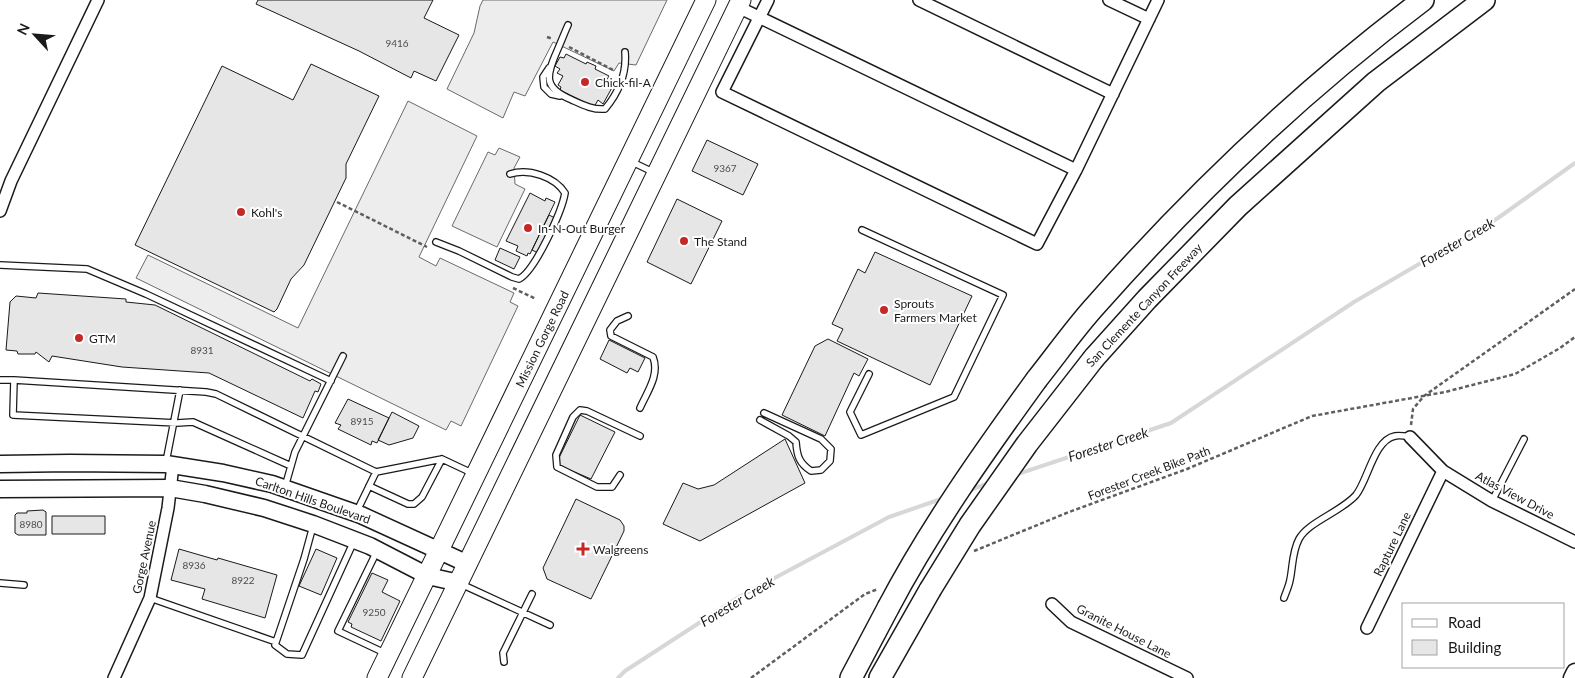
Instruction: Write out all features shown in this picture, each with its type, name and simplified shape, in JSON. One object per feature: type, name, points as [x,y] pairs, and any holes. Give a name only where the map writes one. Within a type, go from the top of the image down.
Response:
[{"type":"highway","points":[[851,678],[906,574],[992,442],[1037,379],[1095,306],[1190,203],[1262,133],[1384,29],[1423,0]]},
{"type":"highway","name":"San Clemente Canyon Freeway","points":[[880,678],[930,590],[970,525],[1027,444],[1094,358],[1147,299],[1238,206],[1376,82],[1484,0]]},
{"type":"main road","name":"Mission Gorge Road","points":[[377,678],[706,0]]},
{"type":"main road","points":[[412,678],[460,583],[739,3]]},
{"type":"main road","name":"Carlton Hills Boulevard","points":[[0,464],[169,465],[223,473],[272,484],[356,513],[468,564]]},
{"type":"main road","name":"Carlton Hills Boulevard","points":[[0,489],[170,488],[230,499],[313,524],[378,550],[428,576],[460,583]]},
{"type":"main road","points":[[1572,678],[1575,672]]},
{"type":"street","points":[[0,211],[11,181],[98,0]]},
{"type":"street","points":[[768,0],[722,92],[1037,244],[1076,170],[1158,0]]},
{"type":"street","points":[[919,0],[1113,94]]},
{"type":"street","points":[[1109,0],[1149,19]]},
{"type":"street","points":[[739,3],[759,18],[1076,170]]},
{"type":"street","name":"Atlas View Drive","points":[[1410,436],[1443,471],[1492,501],[1575,542]]},
{"type":"street","name":"Gorge Avenue","points":[[114,678],[150,598],[170,488],[169,465]]},
{"type":"street","name":"Rapture Lane","points":[[1367,628],[1443,471]]},
{"type":"street","name":"Granite House Lane","points":[[1052,604],[1071,622],[1187,678]]},
{"type":"lane","points":[[568,25],[549,68],[543,77],[544,87],[551,94],[563,96],[595,110],[605,109],[614,98],[624,75],[626,65],[625,52]]},
{"type":"lane","points":[[629,160],[658,174]]},
{"type":"lane","points":[[436,242],[512,277],[519,279],[526,274],[539,254],[563,203],[565,193],[560,185],[537,173],[517,172],[510,174]]},
{"type":"lane","points":[[862,230],[1003,295],[954,397],[862,435],[850,412],[869,374]]},
{"type":"lane","points":[[0,265],[88,269],[146,294],[331,381]]},
{"type":"lane","points":[[628,316],[617,321],[610,330],[611,336],[653,357],[656,366],[654,378],[640,408]]},
{"type":"lane","points":[[285,489],[295,452],[343,356]]},
{"type":"lane","points":[[0,380],[180,390],[216,394],[376,472],[442,459],[477,475]]},
{"type":"lane","points":[[14,380],[13,415],[174,423],[193,422],[291,466]]},
{"type":"lane","points":[[169,465],[180,390]]},
{"type":"lane","points":[[620,475],[612,487],[597,487],[557,467],[556,455],[573,417],[580,410],[587,411],[640,436]]},
{"type":"lane","points":[[760,420],[796,442],[801,464],[811,471],[821,470],[830,461],[830,449],[822,439],[764,413]]},
{"type":"lane","points":[[1284,598],[1290,582],[1294,553],[1299,538],[1306,530],[1354,497],[1383,442],[1394,436],[1410,436]]},
{"type":"lane","points":[[1492,501],[1524,439]]},
{"type":"lane","points":[[370,486],[408,504],[414,504],[422,498],[442,459]]},
{"type":"lane","points":[[356,513],[376,472]]},
{"type":"lane","points":[[313,524],[304,559],[275,645],[287,654],[302,655],[354,540]]},
{"type":"lane","points":[[378,550],[338,631],[389,655]]},
{"type":"lane","points":[[0,583],[24,585]]},
{"type":"lane","points":[[460,583],[550,625]]},
{"type":"lane","points":[[504,662],[503,653],[532,594]]},
{"type":"lane","points":[[150,598],[276,642]]},
{"type":"path","points":[[547,37],[641,83]]},
{"type":"path","points":[[1410,436],[1413,409],[1424,396],[1575,289]]},
{"type":"path","name":"Forester Creek Bike Path","points":[[971,552],[1069,512],[1187,469],[1312,416],[1424,396],[1516,374],[1575,337]]},
{"type":"path","points":[[751,678],[865,594],[882,587]]},
{"type":"shaded area","points":[[483,0],[667,0],[636,65],[619,63],[614,71],[553,42],[525,96],[514,92],[503,118],[447,89],[474,33]]},
{"type":"shaded area","points":[[408,101],[477,136],[419,257],[436,266],[440,258],[514,293],[510,302],[518,306],[461,426],[451,421],[446,430],[136,278],[148,255],[298,328]]},
{"type":"shaded area","points":[[499,148],[520,157],[514,168],[515,184],[525,189],[497,247],[452,226],[488,152],[495,155]]},
{"type":"building","points":[[258,0],[433,0],[424,18],[459,35],[436,81],[414,71],[411,78],[359,51],[256,4]]},
{"type":"building","name":"Chick-fil-A","points":[[566,54],[586,64],[587,62],[596,66],[595,69],[609,76],[607,80],[614,84],[603,104],[598,100],[594,107],[560,90],[561,87],[558,85],[563,76],[557,73],[560,69],[555,66],[560,57],[564,58]]},
{"type":"building","name":"Kohl's","points":[[311,64],[379,96],[346,164],[346,178],[304,265],[291,279],[277,309],[274,312],[135,245],[222,66],[293,100]]},
{"type":"building","points":[[707,140],[758,164],[743,195],[692,171]]},
{"type":"building","name":"In-N-Out Burger","points":[[530,193],[545,201],[546,198],[555,202],[530,254],[528,253],[527,256],[516,251],[518,246],[506,241]]},
{"type":"building","name":"The Stand","points":[[677,199],[722,221],[691,284],[647,262]]},
{"type":"building","points":[[549,215],[559,220],[542,255],[532,250]]},
{"type":"building","points":[[500,248],[520,257],[514,269],[495,260]]},
{"type":"building","points":[[875,252],[972,296],[930,385],[837,341],[843,329],[832,324],[858,269],[865,273]]},
{"type":"building","points":[[38,293],[126,299],[126,302],[155,305],[310,381],[312,379],[321,384],[318,392],[315,391],[303,418],[209,373],[122,367],[52,356],[49,362],[36,352],[35,354],[18,354],[17,351],[6,350],[10,302],[16,296],[36,298]]},
{"type":"building","points":[[828,339],[868,359],[859,376],[854,373],[825,436],[782,415],[815,346]]},
{"type":"building","points":[[609,340],[645,358],[638,372],[630,368],[627,373],[600,359]]},
{"type":"building","points":[[348,399],[389,418],[377,443],[372,441],[371,445],[338,429],[341,425],[335,423]]},
{"type":"building","points":[[392,412],[419,426],[413,438],[389,445],[378,440]]},
{"type":"building","points":[[580,415],[615,432],[591,479],[556,464]]},
{"type":"building","points":[[785,439],[805,483],[700,541],[663,524],[683,483],[698,489],[714,485]]},
{"type":"building","name":"Walgreens","points":[[576,499],[620,520],[624,526],[624,531],[591,599],[547,579],[543,568]]},
{"type":"building","points":[[43,510],[46,512],[46,535],[18,535],[15,533],[15,515],[17,513]]},
{"type":"building","points":[[52,516],[105,516],[105,534],[52,534]]},
{"type":"building","points":[[179,549],[277,575],[265,618],[202,599],[205,589],[171,580]]},
{"type":"building","points":[[316,549],[337,558],[321,595],[299,586]]},
{"type":"building","points":[[372,573],[388,580],[382,592],[400,601],[381,641],[351,627],[352,624],[348,622]]},
{"type":"waterway","name":"Forester Creek","points":[[1015,475],[1171,423],[1354,302],[1498,218],[1575,163]]},
{"type":"waterway","name":"Forester Creek","points":[[970,490],[989,483]]},
{"type":"waterway","name":"Forester Creek","points":[[618,678],[625,671],[739,597],[889,517],[944,498]]},
{"type":"place","name":"Chick-fil-A","points":[[585,82]]},
{"type":"place","name":"Kohl's","points":[[241,212]]},
{"type":"place","name":"In-N-Out Burger","points":[[528,228]]},
{"type":"place","name":"The Stand","points":[[684,241]]},
{"type":"place","name":"Sprouts Farmers Market","points":[[884,310]]},
{"type":"place","name":"GTM","points":[[79,338]]},
{"type":"place","name":"Walgreens","points":[[583,549]]}]
